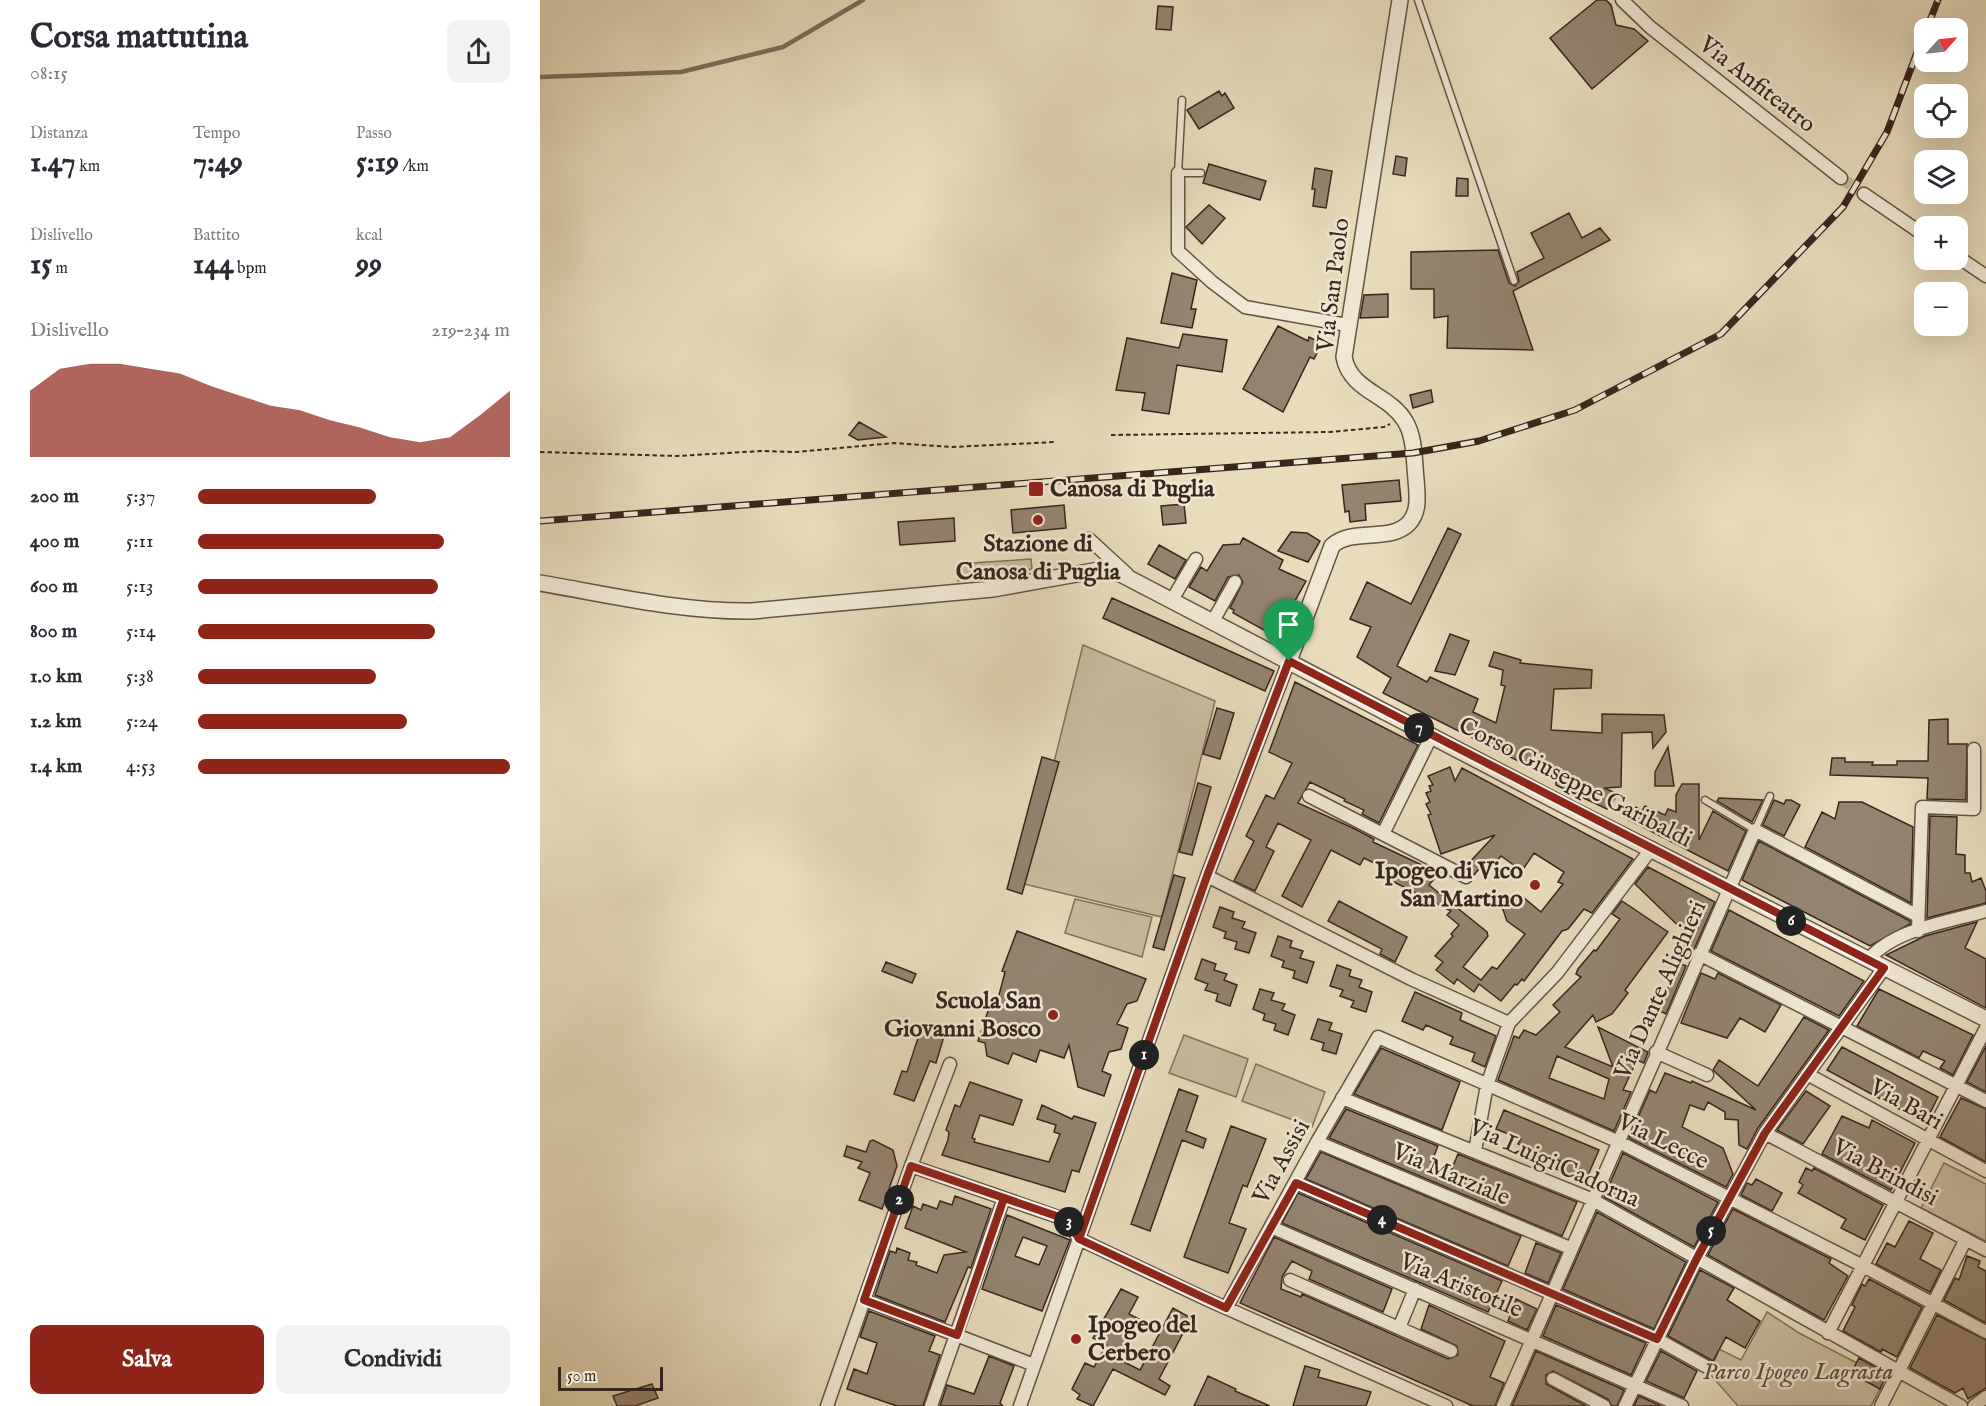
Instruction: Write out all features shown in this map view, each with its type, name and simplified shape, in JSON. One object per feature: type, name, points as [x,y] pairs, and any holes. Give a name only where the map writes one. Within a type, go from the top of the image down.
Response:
[{"type":"street","name":"Via San Paolo","points":[[1400,0],[1344,350],[1348,370],[1357,382],[1391,405],[1403,418]]},
{"type":"street","name":"Via Anfiteatro","points":[[1622,0],[1650,27],[1841,178]]},
{"type":"street","points":[[1178,173],[1178,251],[1212,282],[1245,307],[1347,325]]},
{"type":"street","points":[[1864,194],[1914,228]]},
{"type":"street","points":[[1968,264],[1986,276]]},
{"type":"street","points":[[1020,1406],[1207,876],[1332,546],[1343,539],[1400,529],[1408,524],[1415,514],[1417,494],[1411,438],[1403,418]]},
{"type":"street","points":[[1089,539],[1130,577]]},
{"type":"street","points":[[1172,600],[1196,559]]},
{"type":"street","name":"Corso Giuseppe Garibaldi","points":[[540,583],[659,606],[729,611],[993,589],[1099,570],[1113,570],[1986,1019]]},
{"type":"street","points":[[1213,621],[1235,582]]},
{"type":"street","points":[[1384,832],[1432,735]]},
{"type":"street","points":[[1918,931],[1922,807],[1974,809],[1974,749]]},
{"type":"street","points":[[1309,796],[1384,832],[1466,877]]},
{"type":"street","points":[[1755,830],[1918,915]]},
{"type":"street","name":"Via Dante Alighieri","points":[[1503,1406],[1591,1199],[1755,830]]},
{"type":"street","points":[[1475,1151],[1487,1084],[1509,1023],[1557,973],[1652,848]]},
{"type":"street","points":[[1207,876],[1411,979],[1509,1023]]},
{"type":"street","points":[[1868,960],[1878,948],[1918,931],[1986,911]]},
{"type":"street","points":[[1699,954],[1986,1101]]},
{"type":"street","points":[[1625,1406],[1697,1258],[1765,1133],[1884,968]]},
{"type":"street","points":[[1828,1333],[1986,1028]]},
{"type":"street","name":"Via Lecce","points":[[1378,1037],[1617,1141],[1863,1266],[1986,1332]]},
{"type":"street","name":"Via Assisi","points":[[1226,1308],[1317,1142],[1378,1037]]},
{"type":"street","points":[[1656,1052],[1707,1075]]},
{"type":"street","points":[[829,1405],[911,1166],[950,1064]]},
{"type":"street","name":"Via Bari","points":[[1807,1074],[1986,1171]]},
{"type":"street","name":"Via Luigi Cadorna","points":[[1342,1098],[1591,1199],[1961,1406]]},
{"type":"street","name":"Via Brindisi","points":[[1765,1133],[1986,1251]]},
{"type":"street","name":"Via Marziale","points":[[1317,1142],[1570,1248]]},
{"type":"street","points":[[911,1166],[1068,1220],[1079,1239],[1226,1308],[1446,1406]]},
{"type":"street","points":[[1296,1183],[1657,1339],[1707,1367]]},
{"type":"street","points":[[931,1406],[1004,1198]]},
{"type":"street","name":"Via Aristotile","points":[[1271,1227],[1682,1406]]},
{"type":"street","points":[[1881,1406],[1966,1239]]},
{"type":"street","points":[[1290,1280],[1451,1351]]},
{"type":"street","points":[[1399,1328],[1414,1289]]},
{"type":"street","points":[[864,1300],[1034,1365]]},
{"type":"street","points":[[1553,1379],[1604,1406]]},
{"type":"street","points":[[1974,1406],[1986,1397]]},
{"type":"lane","points":[[1418,0],[1514,281]]},
{"type":"lane","points":[[1182,100],[1178,173],[1201,173]]},
{"type":"lane","points":[[1705,800],[1755,830],[1770,796]]},
{"type":"path","points":[[1111,435],[1330,432],[1384,427],[1403,418]]},
{"type":"path","points":[[540,452],[677,456],[761,451],[796,452],[894,443],[952,447],[1055,442]]},
{"type":"green space","points":[[1031,559],[1032,569],[958,581],[957,564]]},
{"type":"green space","points":[[1083,645],[1215,701],[1162,917],[1024,884]]},
{"type":"green space","points":[[1075,899],[1152,917],[1142,957],[1065,933]]},
{"type":"green space","points":[[1184,1035],[1248,1059],[1236,1097],[1169,1073]]},
{"type":"green space","points":[[1256,1064],[1325,1092],[1312,1127],[1242,1101]]},
{"type":"green space","points":[[1944,1163],[1986,1184],[1986,1241],[1921,1208]]},
{"type":"green space","name":"Parco Ipogeo Lagrasta","points":[[1767,1312],[1799,1333],[1857,1363],[1851,1373],[1880,1389],[1871,1406],[1738,1406],[1710,1374],[1719,1349],[1741,1360]]},
{"type":"building","points":[[1597,0],[1606,0],[1611,5],[1616,25],[1634,29],[1648,41],[1592,89],[1550,38]]},
{"type":"building","points":[[1158,6],[1173,7],[1171,30],[1156,29]]},
{"type":"building","points":[[1219,91],[1222,96],[1225,93],[1234,108],[1199,129],[1187,110]]},
{"type":"building","points":[[1396,156],[1407,158],[1405,176],[1393,174]]},
{"type":"building","points":[[1209,164],[1266,181],[1260,200],[1203,183]]},
{"type":"building","points":[[1315,168],[1332,171],[1326,208],[1313,206],[1315,189],[1312,189]]},
{"type":"building","points":[[1457,178],[1468,179],[1468,196],[1456,196]]},
{"type":"building","points":[[1209,205],[1225,218],[1202,244],[1186,227]]},
{"type":"building","points":[[1569,213],[1582,238],[1600,228],[1610,240],[1513,291],[1533,350],[1447,348],[1448,316],[1434,318],[1434,289],[1411,289],[1411,252],[1498,250],[1509,283],[1515,286],[1519,281],[1517,272],[1544,258],[1531,233]]},
{"type":"building","points":[[1172,273],[1197,280],[1191,309],[1196,309],[1192,328],[1161,323]]},
{"type":"building","points":[[1388,294],[1388,317],[1360,318],[1364,295]]},
{"type":"building","points":[[1278,326],[1308,341],[1309,337],[1322,343],[1314,359],[1310,357],[1283,412],[1243,389]]},
{"type":"building","points":[[1183,334],[1227,340],[1222,372],[1177,365],[1169,414],[1142,410],[1145,393],[1116,390],[1127,338],[1179,348]]},
{"type":"building","points":[[1431,390],[1433,402],[1413,408],[1410,395]]},
{"type":"building","points":[[859,422],[886,437],[858,440],[849,435]]},
{"type":"building","points":[[1399,480],[1401,501],[1365,504],[1366,520],[1350,522],[1349,511],[1345,512],[1342,485]]},
{"type":"building","points":[[1184,504],[1186,523],[1163,525],[1161,506]]},
{"type":"building","name":"Stazione di Canosa di Puglia","points":[[1064,505],[1066,528],[1013,533],[1011,510]]},
{"type":"building","points":[[954,518],[955,541],[900,545],[898,522]]},
{"type":"building","points":[[1448,528],[1461,534],[1397,666],[1427,682],[1430,677],[1478,699],[1473,712],[1496,723],[1505,686],[1501,685],[1503,670],[1489,666],[1494,652],[1521,660],[1520,663],[1592,670],[1591,688],[1554,689],[1551,730],[1602,733],[1602,714],[1664,715],[1666,732],[1653,748],[1652,732],[1622,733],[1621,787],[1604,788],[1618,794],[1607,809],[1556,785],[1556,780],[1383,693],[1391,678],[1357,657],[1371,627],[1350,619],[1367,582],[1411,604]]},
{"type":"building","points":[[1291,532],[1307,533],[1320,541],[1308,562],[1278,551]]},
{"type":"building","points":[[1243,538],[1283,560],[1279,569],[1306,581],[1286,617],[1291,619],[1281,636],[1275,632],[1273,635],[1233,613],[1234,610],[1230,608],[1243,582],[1239,575],[1228,577],[1215,601],[1189,587],[1201,567],[1207,571],[1223,545],[1240,544]]},
{"type":"building","points":[[1159,545],[1186,560],[1175,579],[1148,564]]},
{"type":"building","points":[[1112,598],[1274,671],[1265,691],[1103,618]]},
{"type":"building","points":[[1450,634],[1469,641],[1455,675],[1435,671]]},
{"type":"building","points":[[1295,682],[1418,745],[1379,823],[1362,814],[1364,810],[1310,782],[1298,803],[1355,829],[1374,839],[1373,842],[1439,873],[1429,885],[1487,932],[1488,936],[1463,967],[1481,980],[1492,967],[1497,969],[1525,934],[1507,921],[1502,907],[1509,898],[1512,900],[1515,895],[1522,900],[1524,898],[1541,912],[1563,884],[1558,882],[1564,872],[1534,853],[1522,871],[1501,856],[1488,872],[1484,863],[1474,875],[1465,867],[1495,835],[1441,854],[1428,815],[1431,814],[1426,804],[1430,802],[1426,793],[1431,791],[1429,786],[1433,785],[1428,776],[1450,767],[1455,781],[1462,768],[1633,859],[1592,913],[1584,909],[1568,929],[1562,931],[1524,981],[1522,979],[1517,985],[1515,984],[1501,1001],[1479,984],[1474,992],[1457,979],[1454,984],[1436,970],[1443,962],[1435,956],[1453,936],[1451,934],[1459,925],[1447,915],[1451,911],[1382,876],[1386,869],[1364,858],[1360,865],[1331,850],[1302,907],[1282,896],[1311,840],[1278,823],[1266,847],[1274,851],[1255,891],[1234,881],[1254,841],[1246,836],[1266,795],[1274,799],[1292,763],[1269,752]]},
{"type":"building","points":[[1217,708],[1234,713],[1220,759],[1203,754]]},
{"type":"building","points":[[1948,719],[1948,744],[1967,744],[1966,800],[1927,799],[1928,778],[1830,775],[1832,758],[1845,758],[1845,762],[1873,762],[1872,765],[1897,765],[1897,761],[1928,761],[1929,720]]},
{"type":"building","points":[[1668,747],[1674,786],[1655,786],[1655,772]]},
{"type":"building","points":[[1042,757],[1059,762],[1022,894],[1007,889]]},
{"type":"building","points":[[1198,783],[1211,787],[1192,855],[1179,852]]},
{"type":"building","points":[[1682,784],[1699,784],[1699,840],[1713,811],[1746,831],[1728,871],[1629,820],[1636,807],[1642,811],[1645,806],[1665,815],[1668,809],[1676,812],[1676,795]]},
{"type":"building","points":[[1719,798],[1763,800],[1752,822],[1717,801]]},
{"type":"building","points":[[1774,800],[1784,804],[1786,800],[1791,800],[1800,805],[1784,836],[1763,825]]},
{"type":"building","points":[[1839,802],[1862,802],[1913,827],[1911,903],[1805,847],[1822,812],[1835,819]]},
{"type":"building","points":[[1930,816],[1957,817],[1956,854],[1965,855],[1965,873],[1970,873],[1972,882],[1981,878],[1986,891],[1986,903],[1927,918]]},
{"type":"building","points":[[1759,841],[1910,921],[1910,924],[1870,946],[1742,880]]},
{"type":"building","points":[[1648,867],[1715,902],[1691,956],[1681,950],[1691,938],[1635,884]]},
{"type":"building","points":[[1174,875],[1185,878],[1164,950],[1153,947]]},
{"type":"building","points":[[1339,901],[1407,937],[1395,962],[1380,954],[1382,949],[1328,921]]},
{"type":"building","points":[[1622,901],[1668,932],[1625,990],[1628,993],[1612,1014],[1596,1022],[1593,1015],[1565,1047],[1613,1067],[1598,1027],[1648,1052],[1644,1063],[1637,1060],[1623,1090],[1631,1092],[1614,1131],[1498,1080],[1514,1036],[1519,1038],[1524,1030],[1536,1035],[1560,1012],[1553,1005],[1581,977],[1576,974],[1578,969],[1594,950],[1596,951],[1620,919],[1612,914]],"holes":[[[1557,1056],[1609,1079],[1604,1099],[1549,1078]]]},
{"type":"building","points":[[1220,907],[1234,912],[1232,918],[1245,922],[1242,928],[1256,933],[1249,953],[1235,949],[1237,942],[1224,938],[1226,932],[1213,927]]},
{"type":"building","points":[[1729,910],[1864,981],[1839,1016],[1711,951]]},
{"type":"building","points":[[1977,922],[1965,948],[1986,959],[1986,1008],[1886,955],[1925,936]]},
{"type":"building","name":"Scuola San Giovanni Bosco","points":[[1017,931],[1146,979],[1137,1001],[1127,1004],[1117,1024],[1128,1028],[1121,1049],[1109,1052],[1102,1071],[1111,1075],[1104,1096],[1078,1087],[1069,1045],[1064,1058],[1040,1050],[1036,1062],[1013,1053],[1008,1064],[987,1056],[985,1043],[978,1041],[989,1008],[999,995],[1005,972],[1002,971]]},
{"type":"building","points":[[1278,936],[1292,941],[1290,947],[1303,951],[1300,958],[1314,962],[1307,983],[1293,978],[1295,971],[1282,967],[1284,961],[1271,956]]},
{"type":"building","points":[[1202,959],[1216,964],[1214,970],[1227,974],[1224,980],[1237,985],[1230,1006],[1216,1001],[1218,994],[1205,990],[1208,984],[1195,979]]},
{"type":"building","points":[[886,962],[916,974],[912,983],[882,971]]},
{"type":"building","points":[[1679,963],[1686,966],[1666,1014],[1658,1010]]},
{"type":"building","points":[[1337,965],[1351,970],[1349,976],[1362,980],[1359,987],[1372,992],[1366,1012],[1351,1007],[1354,1001],[1340,996],[1343,990],[1330,986]]},
{"type":"building","points":[[1701,973],[1715,979],[1718,973],[1781,1005],[1765,1032],[1740,1018],[1727,1038],[1681,1023]]},
{"type":"building","points":[[1260,989],[1274,993],[1271,1000],[1285,1004],[1282,1010],[1295,1015],[1288,1035],[1274,1030],[1276,1024],[1263,1020],[1265,1014],[1253,1009]]},
{"type":"building","points":[[1879,989],[1973,1035],[1953,1075],[1940,1068],[1945,1061],[1923,1051],[1919,1058],[1857,1026]]},
{"type":"building","points":[[1415,992],[1462,1013],[1460,1020],[1496,1036],[1485,1067],[1472,1061],[1475,1053],[1450,1044],[1453,1037],[1426,1025],[1423,1030],[1402,1021]]},
{"type":"building","points":[[1804,1017],[1829,1030],[1758,1128],[1747,1149],[1739,1145],[1738,1120],[1725,1119],[1725,1112],[1708,1102],[1704,1110],[1690,1105],[1682,1127],[1723,1148],[1733,1174],[1726,1187],[1629,1138],[1650,1090],[1656,1093],[1665,1073],[1691,1083],[1692,1081],[1756,1110],[1713,1070],[1719,1060],[1758,1086]]},
{"type":"building","points":[[1318,1019],[1332,1023],[1329,1030],[1342,1034],[1336,1054],[1322,1050],[1324,1043],[1311,1039]]},
{"type":"building","points":[[935,1029],[945,1033],[936,1063],[930,1061],[914,1101],[894,1094],[902,1071],[907,1072],[920,1032],[932,1037]]},
{"type":"building","points":[[1986,1046],[1986,1092],[1967,1082]]},
{"type":"building","points":[[1842,1047],[1938,1097],[1925,1123],[1827,1070]]},
{"type":"building","points":[[1381,1048],[1460,1082],[1442,1130],[1354,1094]]},
{"type":"building","points":[[970,1082],[1022,1100],[1013,1125],[980,1115],[972,1138],[975,1139],[974,1142],[1049,1162],[1060,1134],[1054,1132],[1056,1125],[1037,1119],[1042,1105],[1072,1119],[1074,1116],[1096,1123],[1079,1172],[1072,1170],[1065,1192],[942,1155],[948,1140],[949,1132],[946,1130],[955,1105],[960,1107]]},
{"type":"building","points":[[1179,1089],[1198,1096],[1186,1131],[1206,1139],[1203,1148],[1182,1140],[1150,1231],[1131,1224]]},
{"type":"building","points":[[1806,1091],[1830,1106],[1803,1144],[1777,1130]]},
{"type":"building","points":[[1961,1098],[1986,1109],[1986,1162],[1940,1137]]},
{"type":"building","points":[[1346,1109],[1438,1146],[1431,1163],[1450,1173],[1458,1154],[1577,1202],[1562,1236],[1329,1138]]},
{"type":"building","points":[[1504,1110],[1599,1150],[1585,1182],[1556,1169],[1560,1161],[1518,1144],[1521,1139],[1496,1129]]},
{"type":"building","points":[[1842,1116],[1869,1128],[1872,1120],[1915,1143],[1891,1190],[1822,1154]]},
{"type":"building","points":[[1231,1126],[1266,1139],[1247,1187],[1243,1185],[1229,1223],[1246,1229],[1228,1273],[1184,1257]]},
{"type":"building","points":[[873,1140],[893,1150],[897,1166],[882,1209],[859,1200],[870,1173],[858,1168],[862,1162],[844,1156],[847,1146],[866,1152],[870,1141]]},
{"type":"building","points":[[1321,1152],[1521,1236],[1508,1266],[1306,1179]]},
{"type":"building","points":[[1623,1153],[1718,1202],[1694,1247],[1604,1197]]},
{"type":"building","points":[[1806,1168],[1812,1171],[1814,1168],[1883,1205],[1865,1240],[1841,1228],[1846,1219],[1798,1193],[1803,1185],[1799,1182]]},
{"type":"building","points":[[1756,1179],[1782,1193],[1772,1211],[1741,1195],[1747,1183],[1752,1185]]},
{"type":"building","points":[[1298,1193],[1502,1281],[1488,1312],[1282,1223]]},
{"type":"building","points":[[955,1196],[991,1209],[971,1268],[968,1267],[945,1322],[875,1295],[890,1251],[896,1253],[897,1248],[910,1253],[908,1260],[917,1262],[916,1265],[937,1273],[944,1255],[966,1252],[905,1228],[913,1206],[921,1210],[923,1204],[937,1209],[940,1201],[952,1205]]},
{"type":"building","points":[[1733,1209],[1831,1259],[1829,1263],[1848,1276],[1824,1320],[1708,1255]]},
{"type":"building","points":[[1597,1212],[1686,1262],[1654,1329],[1563,1289]]},
{"type":"building","points":[[1007,1215],[1070,1240],[1042,1311],[982,1289]],"holes":[[[1023,1237],[1047,1246],[1039,1265],[1015,1256]]]},
{"type":"building","points":[[1909,1221],[1933,1233],[1920,1259],[1941,1270],[1930,1292],[1876,1264],[1887,1243],[1895,1247]]},
{"type":"building","points":[[1274,1237],[1392,1289],[1383,1312],[1309,1279],[1312,1271],[1292,1261],[1282,1277],[1281,1289],[1301,1297],[1302,1294],[1448,1359],[1458,1355],[1457,1346],[1421,1329],[1429,1305],[1505,1341],[1490,1377],[1504,1383],[1495,1406],[1473,1406],[1240,1303]]},
{"type":"building","points":[[1536,1243],[1561,1253],[1548,1283],[1525,1273]]},
{"type":"building","points":[[1967,1256],[1980,1261],[1978,1267],[1986,1271],[1986,1323],[1944,1300],[1955,1278],[1959,1280]]},
{"type":"building","points":[[1700,1270],[1734,1288],[1727,1300],[1760,1321],[1745,1348],[1726,1337],[1713,1361],[1668,1336]]},
{"type":"building","points":[[1869,1279],[1922,1307],[1897,1357],[1882,1349],[1881,1352],[1843,1331],[1855,1307],[1852,1305],[1862,1284],[1865,1286]]},
{"type":"building","points":[[1121,1289],[1138,1297],[1129,1314],[1139,1319],[1118,1359],[1140,1370],[1173,1308],[1191,1318],[1159,1379],[1170,1386],[1165,1395],[1113,1369],[1093,1406],[1077,1399],[1080,1395],[1072,1389],[1085,1363],[1094,1367],[1106,1345],[1093,1338]]},
{"type":"building","points":[[1516,1299],[1537,1309],[1527,1330],[1508,1321]]},
{"type":"building","points":[[1556,1305],[1646,1343],[1631,1375],[1543,1336]]},
{"type":"building","points":[[869,1311],[935,1336],[929,1351],[940,1355],[923,1406],[897,1406],[847,1389],[854,1369],[867,1374],[877,1343],[860,1337]]},
{"type":"building","points":[[1937,1315],[1986,1340],[1986,1388],[1968,1399],[1963,1388],[1955,1393],[1910,1368]]},
{"type":"building","points":[[1536,1351],[1624,1390],[1617,1406],[1612,1406],[1608,1399],[1553,1371],[1546,1375],[1546,1384],[1586,1406],[1512,1406]]},
{"type":"building","points":[[1661,1351],[1697,1371],[1684,1398],[1646,1381]]},
{"type":"building","points":[[989,1356],[1014,1366],[1000,1403],[1003,1406],[940,1406],[947,1385],[974,1394]]},
{"type":"building","points":[[1859,1358],[1875,1367],[1873,1371],[1885,1378],[1880,1389],[1851,1373]]},
{"type":"building","points":[[1305,1366],[1320,1370],[1318,1377],[1371,1392],[1366,1406],[1293,1406]]},
{"type":"building","points":[[1208,1376],[1236,1389],[1235,1391],[1270,1406],[1194,1406]]},
{"type":"building","points":[[652,1384],[658,1398],[635,1406],[617,1406],[613,1396]]},
{"type":"building","points":[[1639,1396],[1661,1406],[1634,1406]]},
{"type":"waterway","points":[[540,77],[681,72],[783,47],[863,0]]},
{"type":"tunnel","points":[[1841,178],[1864,194]]},
{"type":"railway","points":[[1931,18],[1938,0]]},
{"type":"railway","points":[[540,521],[1413,453],[1479,441],[1575,410],[1721,334],[1843,207],[1887,132],[1914,60]]},
{"type":"place","name":"Canosa di Puglia","points":[[1036,489]]},
{"type":"place","name":"Stazione di Canosa di Puglia","points":[[1038,520]]},
{"type":"place","name":"Ipogeo di Vico San Martino","points":[[1535,885]]},
{"type":"place","name":"Scuola San Giovanni Bosco","points":[[1053,1015]]},
{"type":"place","name":"Ipogeo del Cerbero","points":[[1076,1339]]},
{"type":"route","points":[[1289,661],[1207,876],[1079,1239],[1068,1220],[911,1166],[864,1300],[957,1335],[1004,1198],[1068,1220],[1079,1239],[1226,1308],[1296,1183],[1657,1339],[1697,1258],[1765,1133],[1884,968],[1289,661]]}]
